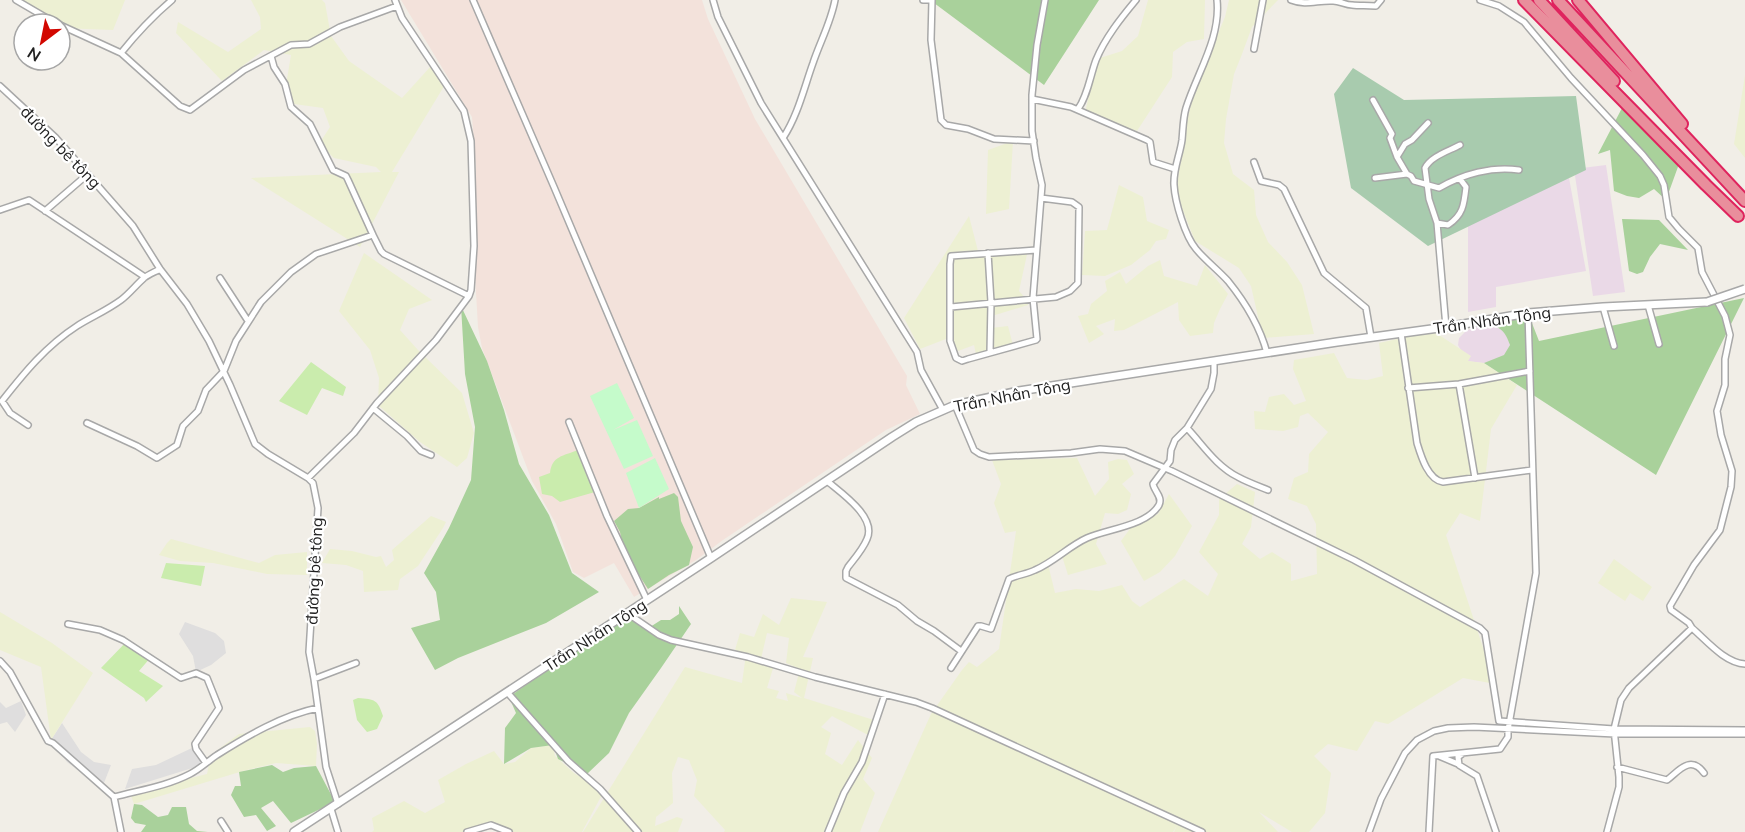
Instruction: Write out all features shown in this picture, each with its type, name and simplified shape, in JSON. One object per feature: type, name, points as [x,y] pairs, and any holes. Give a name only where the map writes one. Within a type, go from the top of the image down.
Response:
[{"type":"highway","points":[[1524,0],[1692,168]]},
{"type":"highway","points":[[1539,0],[1706,184],[1742,219]]},
{"type":"highway","points":[[1558,0],[1745,199]]},
{"type":"highway","points":[[1578,0],[1701,151]]},
{"type":"street","points":[[16,0],[36,12]]},
{"type":"street","points":[[121,53],[136,34],[172,0]]},
{"type":"street","points":[[472,0],[711,558]]},
{"type":"street","points":[[713,0],[718,17],[760,103],[917,352],[921,370],[943,410]]},
{"type":"street","points":[[783,138],[794,117],[832,16],[835,0]]},
{"type":"street","points":[[923,0],[931,0],[931,40],[941,120],[946,124],[994,139],[1034,141]]},
{"type":"street","points":[[1036,250],[951,256],[950,341],[956,358],[962,361],[1036,340],[1038,336],[1033,298],[1042,184],[1034,141],[1032,99],[1046,0]]},
{"type":"street","points":[[1078,109],[1084,100],[1094,66],[1103,46],[1136,0]]},
{"type":"street","points":[[1217,0],[1218,10],[1214,36],[1185,111],[1173,183],[1181,217],[1194,246],[1242,300],[1258,327],[1267,353]]},
{"type":"street","points":[[1254,49],[1263,0]]},
{"type":"street","points":[[1291,0],[1301,4],[1334,1],[1350,6],[1376,6],[1381,0]]},
{"type":"street","points":[[1480,0],[1499,6],[1524,22],[1570,78],[1643,155],[1660,176],[1664,185],[1669,217],[1698,248],[1702,272],[1725,316],[1730,335],[1725,359],[1725,385],[1717,411],[1721,435],[1732,471],[1731,487],[1720,530],[1694,565],[1670,606],[1692,628],[1731,660],[1745,664]]},
{"type":"street","points":[[72,31],[121,53],[187,110],[194,108],[244,70],[291,45],[309,44],[340,27],[396,3],[402,18],[464,111],[471,141],[473,195],[474,246],[469,296],[436,340],[354,432],[308,478]]},
{"type":"street","points":[[271,56],[274,67],[285,84],[291,107],[310,124],[333,170],[346,176],[381,251],[469,296]]},
{"type":"street","name":"đường bê tông","points":[[0,86],[55,137],[132,226],[160,269],[187,304],[224,371],[255,444],[313,483],[318,508],[309,652],[338,832]]},
{"type":"street","points":[[1032,99],[1078,109],[1147,140],[1151,146],[1152,161],[1175,169]]},
{"type":"street","points":[[1373,100],[1392,134],[1390,138],[1397,157],[1414,181],[1439,188],[1483,171],[1504,168],[1519,170]]},
{"type":"street","points":[[1397,157],[1405,144],[1428,123]]},
{"type":"street","points":[[1446,327],[1437,223],[1425,168],[1433,159],[1460,146]]},
{"type":"street","points":[[1254,162],[1261,182],[1280,185],[1284,189],[1324,273],[1366,308],[1371,337]]},
{"type":"street","points":[[45,211],[88,174]]},
{"type":"street","points":[[1375,178],[1407,174]]},
{"type":"street","points":[[1437,223],[1448,225],[1457,220],[1464,206],[1466,187],[1460,179]]},
{"type":"street","points":[[951,307],[1042,299],[1062,295],[1078,283],[1079,207],[1072,202],[1041,198]]},
{"type":"street","points":[[0,210],[29,200],[145,277]]},
{"type":"street","points":[[87,423],[157,458],[177,445],[183,426],[198,411],[206,390],[224,371],[236,341],[261,302],[291,272],[316,254],[373,236]]},
{"type":"street","points":[[988,253],[991,302],[990,352]]},
{"type":"street","points":[[28,425],[10,412],[2,401],[31,365],[45,350],[78,325],[122,300],[145,277],[160,269]]},
{"type":"street","points":[[220,278],[248,321]]},
{"type":"street","name":"Trần Nhân Tông","points":[[294,832],[892,436],[915,422],[955,405],[1019,391],[1528,313],[1707,302],[1745,290]]},
{"type":"street","points":[[1648,305],[1659,344]]},
{"type":"street","points":[[1603,307],[1614,346]]},
{"type":"street","points":[[1429,832],[1433,756],[1500,749],[1508,737],[1508,726],[1536,573],[1528,313]]},
{"type":"street","points":[[1401,333],[1417,443],[1422,459],[1433,477],[1443,482],[1532,471]]},
{"type":"street","points":[[951,668],[978,626],[989,630],[992,627],[1009,579],[1034,571],[1086,539],[1135,522],[1156,508],[1160,503],[1160,498],[1153,486],[1171,459],[1171,450],[1175,440],[1187,428],[1211,389],[1214,361]]},
{"type":"street","points":[[1408,388],[1459,384],[1530,371]]},
{"type":"street","points":[[1459,384],[1475,478]]},
{"type":"street","points":[[955,405],[974,450],[980,454],[989,457],[1071,453],[1100,449],[1125,451],[1166,468],[1354,560],[1480,628],[1485,633],[1498,720],[1508,726]]},
{"type":"street","points":[[373,408],[397,427],[421,451],[430,455]]},
{"type":"street","points":[[569,422],[607,516],[647,600]]},
{"type":"street","points":[[1187,428],[1224,468],[1237,477],[1268,490]]},
{"type":"street","points":[[827,481],[861,511],[869,526],[867,540],[848,567],[846,578],[898,605],[917,621],[962,651]]},
{"type":"street","points":[[627,613],[659,635],[671,640],[754,659],[916,702],[1202,832]]},
{"type":"street","points":[[68,624],[100,630],[123,640],[181,678],[196,673],[207,678],[219,708],[195,744],[206,763]]},
{"type":"street","points":[[1607,832],[1618,787],[1614,731],[1621,700],[1629,688],[1692,628]]},
{"type":"street","points":[[0,662],[9,672],[48,741],[114,797],[121,832]]},
{"type":"street","points":[[314,679],[356,663]]},
{"type":"street","points":[[507,692],[568,761],[600,789],[638,832]]},
{"type":"street","points":[[828,832],[844,793],[862,762],[885,694]]},
{"type":"street","points":[[114,797],[177,780],[265,728],[318,708]]},
{"type":"street","points":[[1370,832],[1376,809],[1405,753],[1417,740],[1434,731],[1448,728],[1508,726],[1614,731],[1745,732]]},
{"type":"street","points":[[1459,765],[1458,757],[1463,753]]},
{"type":"street","points":[[1438,755],[1477,776],[1496,832]]},
{"type":"street","points":[[1617,767],[1667,780],[1679,768],[1686,766],[1698,767],[1704,773]]},
{"type":"street","points":[[220,821],[228,832]]},
{"type":"street","points":[[467,832],[491,825],[509,832]]},
{"type":"shaded area","points":[[401,0],[702,0],[708,19],[755,119],[907,376],[906,385],[920,414],[886,430],[696,560],[634,597],[614,563],[584,578],[573,572],[556,524],[532,481],[482,348],[478,327],[475,275],[476,168],[472,117]]},
{"type":"shaded area","points":[[1606,165],[1625,292],[1593,296],[1574,169]]},
{"type":"shaded area","points":[[1569,178],[1586,271],[1496,287],[1496,307],[1468,312],[1468,210]]},
{"type":"shaded area","points":[[1478,325],[1500,328],[1506,333],[1510,345],[1505,355],[1490,364],[1467,361],[1458,345],[1459,338],[1466,331]]},
{"type":"shaded area","points":[[185,622],[215,633],[224,641],[226,653],[211,665],[196,672],[193,656],[179,634]]},
{"type":"shaded area","points":[[21,701],[26,715],[15,732],[7,722],[0,724],[0,702],[6,708]]},
{"type":"shaded area","points":[[62,723],[81,752],[94,762],[111,765],[102,788],[67,762],[51,740]]},
{"type":"shaded area","points":[[194,747],[202,765],[125,789],[132,769],[156,765]]},
{"type":"green space","points":[[13,0],[125,0],[113,30],[72,28],[72,12],[30,12]]},
{"type":"green space","points":[[251,0],[322,0],[325,3],[331,36],[349,61],[402,98],[431,66],[446,83],[392,172],[399,172],[360,247],[251,178],[381,172],[376,167],[334,158],[319,144],[330,127],[323,108],[294,104],[286,85],[291,55],[264,50],[222,81],[176,33],[178,22],[228,52],[261,29],[260,17]]},
{"type":"green space","points":[[930,0],[1099,0],[1044,85]]},
{"type":"green space","points":[[1148,0],[1205,0],[1204,39],[1187,42],[1173,52],[1172,77],[1137,131],[1085,113],[1100,58],[1122,51],[1138,36]]},
{"type":"green space","points":[[1229,0],[1278,0],[1252,27],[1234,74],[1224,143],[1233,174],[1254,190],[1256,215],[1268,242],[1287,262],[1302,285],[1314,334],[1264,338],[1251,286],[1239,268],[1195,241],[1176,193],[1185,130],[1195,88],[1225,17]]},
{"type":"green space","points":[[1353,68],[1404,100],[1576,96],[1586,170],[1428,246],[1351,188],[1334,94]]},
{"type":"green space","points":[[1745,75],[1745,158],[1734,144]]},
{"type":"green space","points":[[1622,108],[1679,164],[1666,200],[1654,189],[1639,198],[1614,191],[1610,150],[1598,154]]},
{"type":"green space","points":[[1013,141],[1009,209],[986,214],[988,150]]},
{"type":"green space","points":[[1119,185],[1143,197],[1147,221],[1169,230],[1166,239],[1156,241],[1150,250],[1131,265],[1105,276],[1082,275],[1085,231],[1107,230]]},
{"type":"green space","points":[[969,216],[978,251],[1028,250],[1019,291],[1028,301],[1028,305],[992,316],[991,328],[1008,326],[1013,345],[977,359],[974,345],[958,351],[951,337],[920,349],[904,318]]},
{"type":"green space","points":[[1622,219],[1659,220],[1688,250],[1660,244],[1650,257],[1643,272],[1637,274],[1629,271]]},
{"type":"green space","points":[[364,253],[432,300],[409,309],[400,330],[462,393],[474,433],[467,458],[457,467],[420,442],[378,405],[379,378],[370,350],[339,311]]},
{"type":"green space","points":[[1160,260],[1164,276],[1197,286],[1205,265],[1228,294],[1214,323],[1213,333],[1190,336],[1179,320],[1178,302],[1124,330],[1114,331],[1115,319],[1096,326],[1104,334],[1089,343],[1078,316],[1088,314],[1091,304],[1107,291],[1105,281],[1120,272],[1126,284],[1148,266]]},
{"type":"green space","points":[[1744,298],[1656,475],[1484,363],[1504,355],[1510,345],[1502,331],[1489,323],[1528,313],[1539,341]]},
{"type":"green space","points":[[461,306],[487,361],[519,464],[549,515],[572,573],[599,592],[546,623],[458,658],[435,670],[411,628],[440,620],[436,592],[424,573],[449,528],[471,480],[475,427],[465,374]]},
{"type":"green space","points":[[1433,331],[1471,356],[1468,361],[1484,363],[1517,385],[1491,429],[1480,521],[1460,513],[1446,535],[1495,684],[1463,678],[1388,724],[1375,721],[1357,751],[1328,744],[1314,756],[1331,773],[1325,813],[1309,832],[1292,832],[1259,812],[1278,832],[1174,832],[1177,825],[1173,832],[878,832],[931,714],[969,662],[977,667],[999,649],[1016,531],[1005,533],[994,503],[1001,484],[992,460],[1077,458],[1095,496],[1109,479],[1108,462],[1118,459],[1127,460],[1134,474],[1122,484],[1131,494],[1127,510],[1118,514],[1105,513],[1096,544],[1107,564],[1068,575],[1062,556],[1048,564],[1055,593],[1076,589],[1099,591],[1122,585],[1132,601],[1140,607],[1184,579],[1208,596],[1218,574],[1199,552],[1219,515],[1219,499],[1237,484],[1255,492],[1251,527],[1242,544],[1260,559],[1272,552],[1291,564],[1291,581],[1317,574],[1316,524],[1307,506],[1288,499],[1294,478],[1308,472],[1309,454],[1328,432],[1308,413],[1300,416],[1298,427],[1283,431],[1255,429],[1254,411],[1265,412],[1269,397],[1284,394],[1294,405],[1306,401],[1293,369],[1294,360],[1334,353],[1347,378],[1367,380],[1383,376],[1379,343]]},
{"type":"green space","points":[[311,362],[346,387],[343,396],[322,388],[307,415],[279,401]]},
{"type":"green space","points":[[617,383],[634,418],[613,430],[637,420],[653,456],[624,469],[590,396]]},
{"type":"green space","points":[[578,450],[595,492],[560,502],[552,496],[542,494],[539,477],[550,473],[553,463],[559,457]]},
{"type":"green space","points":[[655,458],[669,489],[639,508],[626,473]]},
{"type":"green space","points":[[674,493],[678,497],[681,521],[693,547],[689,565],[648,589],[624,552],[620,532],[614,521],[628,509],[639,508],[659,497],[659,499]]},
{"type":"green space","points":[[1169,494],[1192,526],[1175,556],[1160,572],[1144,581],[1121,541],[1132,526],[1158,514]]},
{"type":"green space","points":[[431,516],[446,522],[418,566],[400,579],[398,590],[364,592],[363,571],[346,565],[322,563],[330,549],[381,556],[386,567],[394,560],[392,550]]},
{"type":"green space","points":[[171,539],[259,563],[275,555],[307,552],[307,575],[267,574],[213,563],[180,561],[159,555]]},
{"type":"green space","points":[[1614,559],[1652,587],[1643,601],[1630,593],[1625,601],[1598,583]]},
{"type":"green space","points":[[166,563],[205,566],[201,586],[161,578]]},
{"type":"green space","points":[[791,598],[827,602],[803,657],[813,658],[804,698],[877,721],[868,735],[832,716],[821,727],[831,733],[825,754],[842,765],[858,740],[872,758],[863,779],[875,793],[860,832],[724,832],[725,830],[694,796],[697,780],[689,760],[678,757],[672,773],[673,803],[656,817],[655,826],[677,817],[683,819],[678,832],[583,832],[685,667],[742,683],[746,654],[735,650],[740,633],[754,637],[763,614],[779,625]],"holes":[[[767,633],[789,638],[786,663],[800,669],[794,692],[802,698],[786,693],[788,701],[776,698],[779,691],[767,688],[774,665],[760,663]]]},
{"type":"green space","points":[[679,606],[691,624],[629,713],[609,753],[587,774],[558,759],[553,745],[531,748],[504,764],[505,728],[516,713],[509,697],[633,613],[647,629],[661,620],[670,620],[679,614]]},
{"type":"green space","points":[[0,612],[52,643],[93,673],[51,740],[41,667],[0,650]]},
{"type":"green space","points":[[128,640],[151,657],[139,671],[163,686],[146,702],[144,698],[101,668]]},
{"type":"green space","points":[[358,698],[372,700],[379,707],[383,716],[377,729],[367,732],[357,720],[353,700]]},
{"type":"green space","points":[[310,727],[315,731],[317,744],[316,766],[276,763],[134,804],[130,793],[207,774],[211,755],[239,734]]},
{"type":"green space","points":[[553,745],[555,756],[574,773],[604,791],[582,832],[507,832],[491,826],[471,832],[372,832],[374,830],[372,818],[404,801],[425,813],[445,802],[438,780],[466,764],[494,751],[504,764],[515,762],[531,748]]},
{"type":"green space","points":[[272,765],[283,772],[294,768],[316,766],[335,802],[291,823],[273,801],[261,808],[276,826],[267,831],[256,815],[244,817],[231,795],[235,786],[241,786],[239,772]]},
{"type":"green space","points":[[134,804],[142,805],[158,817],[168,815],[172,807],[186,807],[189,824],[197,831],[208,832],[141,832],[146,825],[135,823],[131,818]]}]
